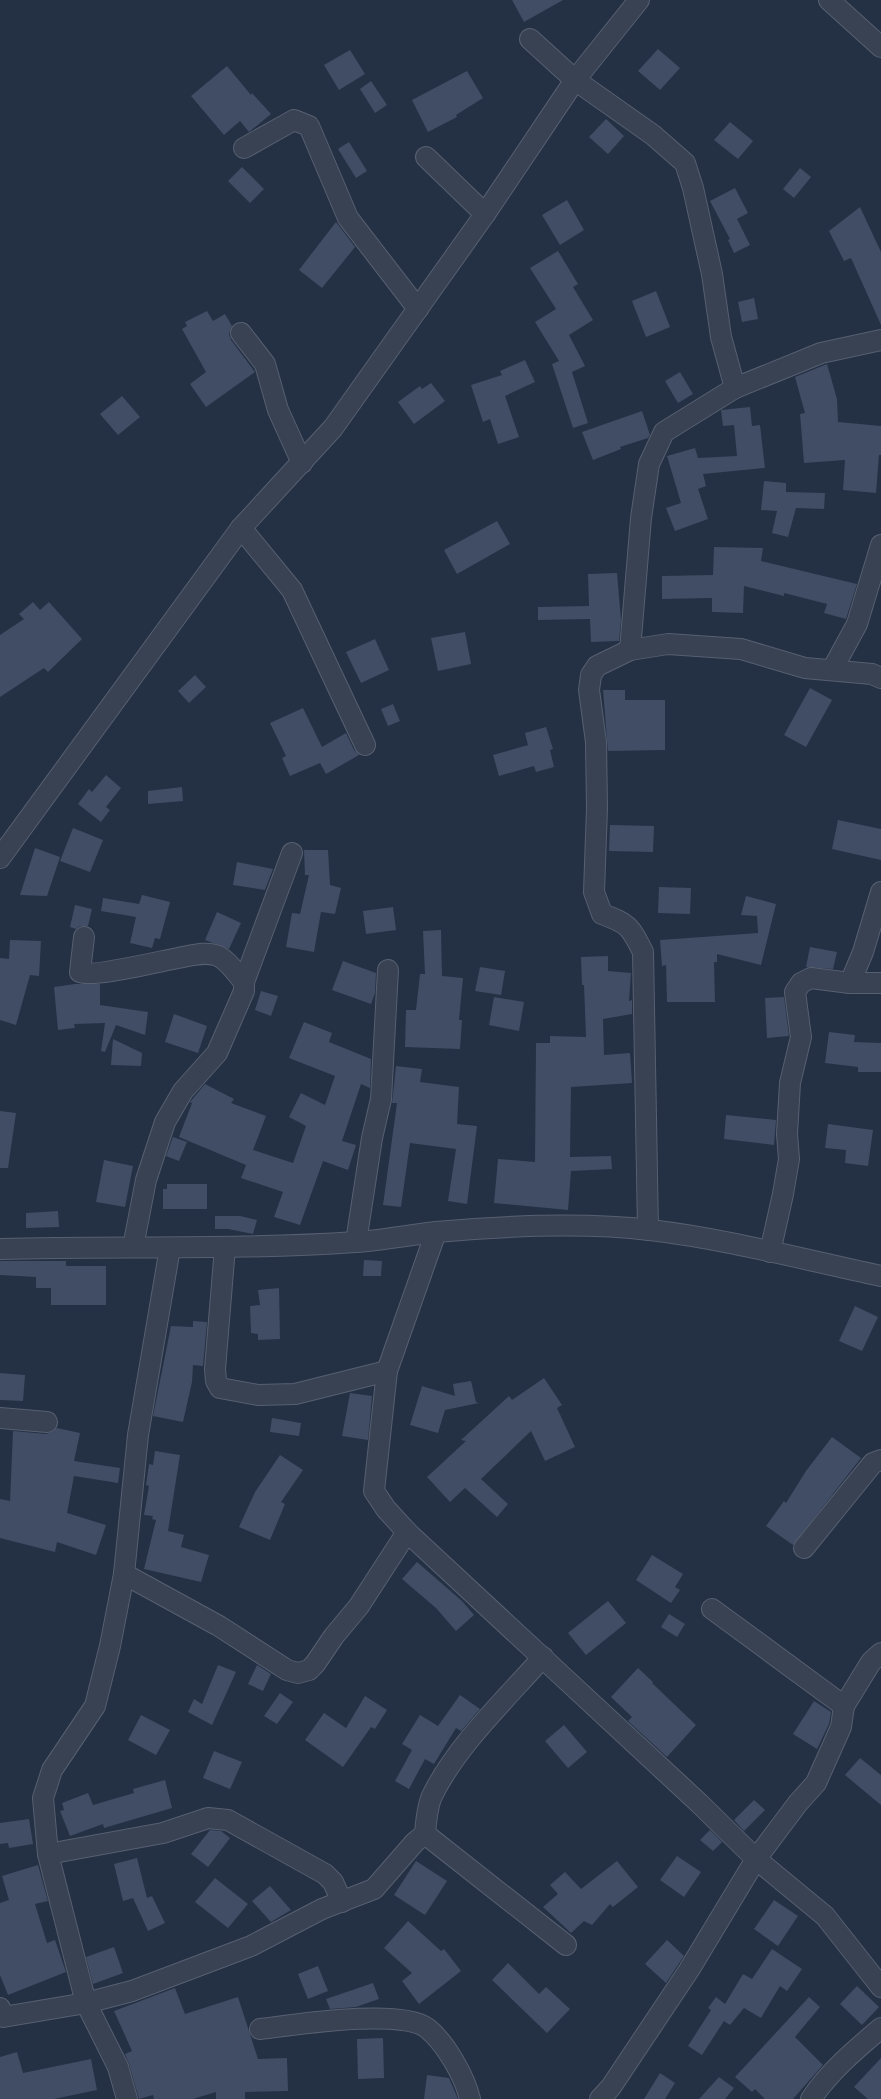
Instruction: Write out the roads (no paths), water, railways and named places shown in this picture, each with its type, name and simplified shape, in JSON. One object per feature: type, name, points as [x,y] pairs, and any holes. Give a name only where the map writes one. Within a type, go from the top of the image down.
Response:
[{"type":"street","points":[[0,858],[241,528],[333,428],[485,214],[575,80],[639,0]]},
{"type":"street","points":[[829,0],[881,47]]},
{"type":"street","points":[[530,39],[575,80],[653,135],[685,163],[693,188],[710,265],[721,337],[735,388]]},
{"type":"street","points":[[244,148],[294,120],[309,126],[348,218],[418,308]]},
{"type":"street","points":[[426,157],[485,214]]},
{"type":"street","points":[[241,333],[265,364],[278,410],[302,463]]},
{"type":"street","points":[[630,650],[641,518],[649,464],[664,432],[735,388],[821,354],[881,340]]},
{"type":"street","points":[[241,528],[292,590],[365,745]]},
{"type":"street","points":[[832,670],[856,624],[881,545]]},
{"type":"street","points":[[648,1230],[643,952],[632,930],[623,922],[602,914],[594,892],[597,808],[596,742],[589,690],[591,675],[597,666],[630,650],[668,644],[741,649],[805,668],[872,674],[881,678]]},
{"type":"street","points":[[133,1247],[146,1180],[165,1122],[183,1091],[217,1053],[244,991],[244,982],[292,853]]},
{"type":"street","points":[[850,983],[863,952],[881,892]]},
{"type":"street","points":[[84,937],[80,963],[80,972],[83,974],[98,974],[164,959],[206,954],[219,956],[244,982]]},
{"type":"street","points":[[356,1242],[372,1138],[381,1099],[388,970]]},
{"type":"street","points":[[770,1252],[789,1159],[786,1134],[790,1083],[800,1037],[795,992],[801,983],[811,978],[850,983],[881,983]]},
{"type":"street","points":[[0,1249],[225,1247],[356,1242],[436,1232],[535,1227],[648,1230],[770,1252],[881,1276]]},
{"type":"street","points":[[436,1232],[387,1371],[374,1491],[386,1509],[407,1532],[700,1804],[756,1859],[825,1916],[881,1987]]},
{"type":"street","points":[[225,1247],[215,1370],[216,1381],[220,1388],[258,1395],[295,1394],[387,1371]]},
{"type":"street","points":[[127,2099],[118,2067],[104,2035],[86,2003],[48,1854],[43,1798],[52,1770],[95,1706],[110,1646],[124,1574],[138,1435],[170,1248]]},
{"type":"street","points":[[0,1418],[47,1422]]},
{"type":"street","points":[[804,1548],[873,1463],[881,1460]]},
{"type":"street","points":[[124,1574],[219,1626],[287,1670],[298,1673],[309,1670],[315,1664],[334,1636],[359,1606],[407,1532]]},
{"type":"street","points":[[712,1609],[844,1706]]},
{"type":"street","points":[[612,2095],[756,1859],[798,1803],[816,1783],[841,1727],[844,1706],[871,1662],[881,1653]]},
{"type":"street","points":[[1,2015],[86,2003],[132,1991],[251,1946],[322,1909],[374,1889],[415,1842],[425,1834],[431,1798],[457,1755],[543,1658]]},
{"type":"street","points":[[48,1854],[163,1833],[208,1818],[228,1820],[325,1874],[333,1882],[342,1902]]},
{"type":"street","points":[[425,1834],[566,1945]]},
{"type":"street","points":[[260,2028],[349,2019],[385,2018],[412,2022],[426,2028],[453,2059],[470,2099]]},
{"type":"street","points":[[811,2099],[820,2086],[881,2028]]}]
